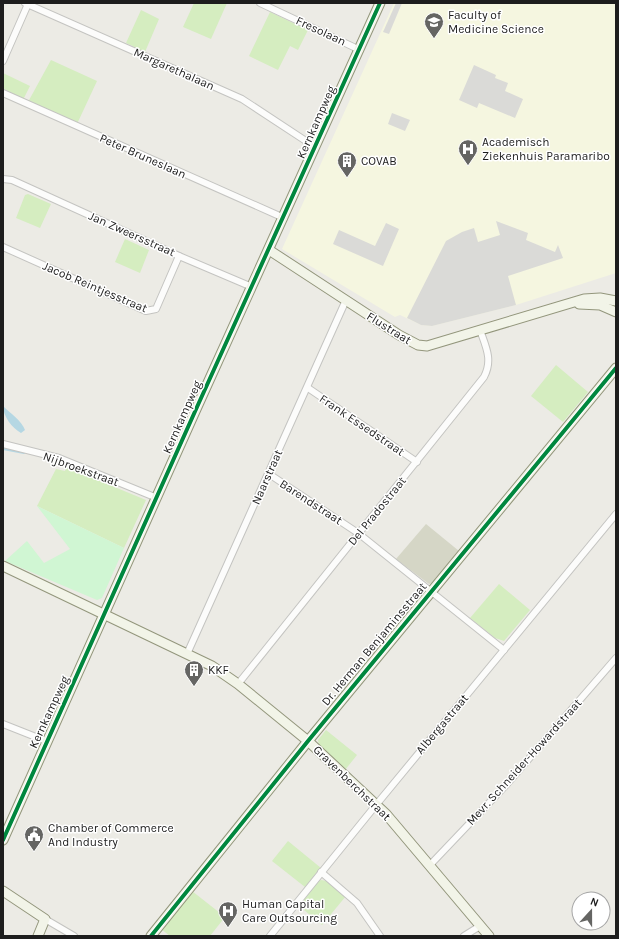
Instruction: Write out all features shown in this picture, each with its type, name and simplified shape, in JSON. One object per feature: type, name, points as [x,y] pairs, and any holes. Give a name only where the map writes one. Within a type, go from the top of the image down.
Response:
[{"type":"street","name":"Fresolaan","points":[[260,3],[360,50]]},
{"type":"street","name":"Kernkampweg","points":[[3,840],[46,741],[105,614],[380,3]]},
{"type":"street","points":[[3,61],[27,4]]},
{"type":"street","name":"Margarethalaan","points":[[27,4],[242,99],[315,147]]},
{"type":"street","name":"Peter Bruneslaan","points":[[3,93],[284,218]]},
{"type":"street","name":"Jan Zweersstraat","points":[[3,179],[12,180],[179,256],[252,287]]},
{"type":"street","name":"Jacob Reintjesstraat","points":[[3,247],[146,311],[156,309],[179,256]]},
{"type":"street","name":"Flustraat","points":[[269,250],[399,335],[418,345],[427,346],[592,298],[616,301]]},
{"type":"street","name":"Naarstraat","points":[[187,654],[308,388],[346,300]]},
{"type":"street","name":"Flustraat","points":[[568,304],[600,305],[616,312]]},
{"type":"street","name":"Del Pradostraat","points":[[238,684],[358,532],[417,462],[484,377],[489,367],[489,357],[480,330]]},
{"type":"street","name":"Dr. Herman Benjaminsstraat","points":[[150,936],[431,591],[616,368]]},
{"type":"street","name":"Frank Essedstraat","points":[[308,388],[417,462]]},
{"type":"street","name":"Nijbroekstraat","points":[[3,444],[59,458],[157,498]]},
{"type":"street","name":"Barendstraat","points":[[269,474],[358,532],[504,650]]},
{"type":"street","name":"Albergastraat","points":[[271,936],[321,872],[616,514]]},
{"type":"street","name":"Gravenberchstraat","points":[[3,566],[212,666],[238,684],[308,741],[376,805],[430,865],[489,936]]},
{"type":"street","name":"Mevr. Schneider-Howardstraat","points":[[430,865],[507,784],[616,658]]},
{"type":"street","points":[[3,724],[46,741]]},
{"type":"street","points":[[321,872],[357,903],[380,936]]},
{"type":"street","points":[[3,891],[74,936]]},
{"type":"street","points":[[38,936],[45,919]]},
{"type":"street","points":[[464,936],[480,926]]},
{"type":"shaded area","name":"Academisch Ziekenhuis Paramaribo","points":[[394,3],[616,3],[616,273],[516,305],[432,326],[421,325],[400,315],[395,317],[282,249]]},
{"type":"shaded area","points":[[396,3],[402,3],[389,34],[383,32]]},
{"type":"shaded area","points":[[474,65],[496,75],[495,78],[508,83],[505,91],[523,99],[515,118],[479,103],[477,108],[459,100]]},
{"type":"shaded area","points":[[392,113],[410,120],[405,131],[388,124]]},
{"type":"shaded area","points":[[496,221],[528,233],[526,240],[555,252],[558,245],[563,258],[508,276],[516,305],[432,326],[421,325],[407,318],[446,241],[462,232],[474,228],[478,242],[500,235]]},
{"type":"shaded area","points":[[386,223],[399,229],[383,266],[333,244],[339,230],[375,246]]},
{"type":"shaded area","points":[[426,524],[459,551],[433,583],[429,584],[396,559]]},
{"type":"green space","points":[[194,3],[227,3],[211,39],[183,27]]},
{"type":"green space","points":[[141,10],[159,19],[145,52],[126,43]]},
{"type":"green space","points":[[270,12],[308,30],[298,50],[290,46],[278,70],[249,56]]},
{"type":"green space","points":[[51,60],[97,81],[77,124],[28,102]]},
{"type":"green space","points":[[3,73],[30,86],[23,100],[3,88]]},
{"type":"green space","points":[[28,194],[51,204],[40,228],[16,218],[25,195]]},
{"type":"green space","points":[[125,239],[149,250],[140,273],[115,262]]},
{"type":"green space","points":[[556,365],[588,392],[563,422],[531,396]]},
{"type":"green space","points":[[66,467],[146,500],[124,548],[37,506],[56,469],[65,471]]},
{"type":"green space","points":[[37,506],[124,548],[102,598],[97,600],[5,561],[27,541],[44,563],[70,549]]},
{"type":"green space","points":[[499,584],[530,610],[504,641],[495,638],[470,618]]},
{"type":"green space","points":[[326,730],[357,755],[345,770],[319,746],[318,740]]},
{"type":"green space","points":[[288,841],[321,868],[305,887],[272,861]]},
{"type":"green space","points":[[321,880],[327,881],[346,896],[322,925],[298,905],[317,882]]},
{"type":"green space","points":[[192,891],[225,917],[210,936],[170,936],[161,929]]},
{"type":"water","points":[[3,406],[19,420],[25,430],[21,433],[11,425],[6,418]]},
{"type":"waterway","points":[[3,449],[24,453]]},
{"type":"cycle path","points":[[3,840],[380,3]]},
{"type":"cycle path","points":[[151,936],[308,741],[616,368]]},
{"type":"place","name":"Faculty of Medicine Science","points":[[434,39]]},
{"type":"place","name":"Academisch Ziekenhuis Paramaribo","points":[[468,166]]},
{"type":"place","name":"COVAB","points":[[347,178]]},
{"type":"place","name":"KKF","points":[[194,687]]},
{"type":"place","name":"Chamber of Commerce And Industry","points":[[34,852]]},
{"type":"place","name":"Human Capital Care Outsourcing","points":[[228,928]]}]
